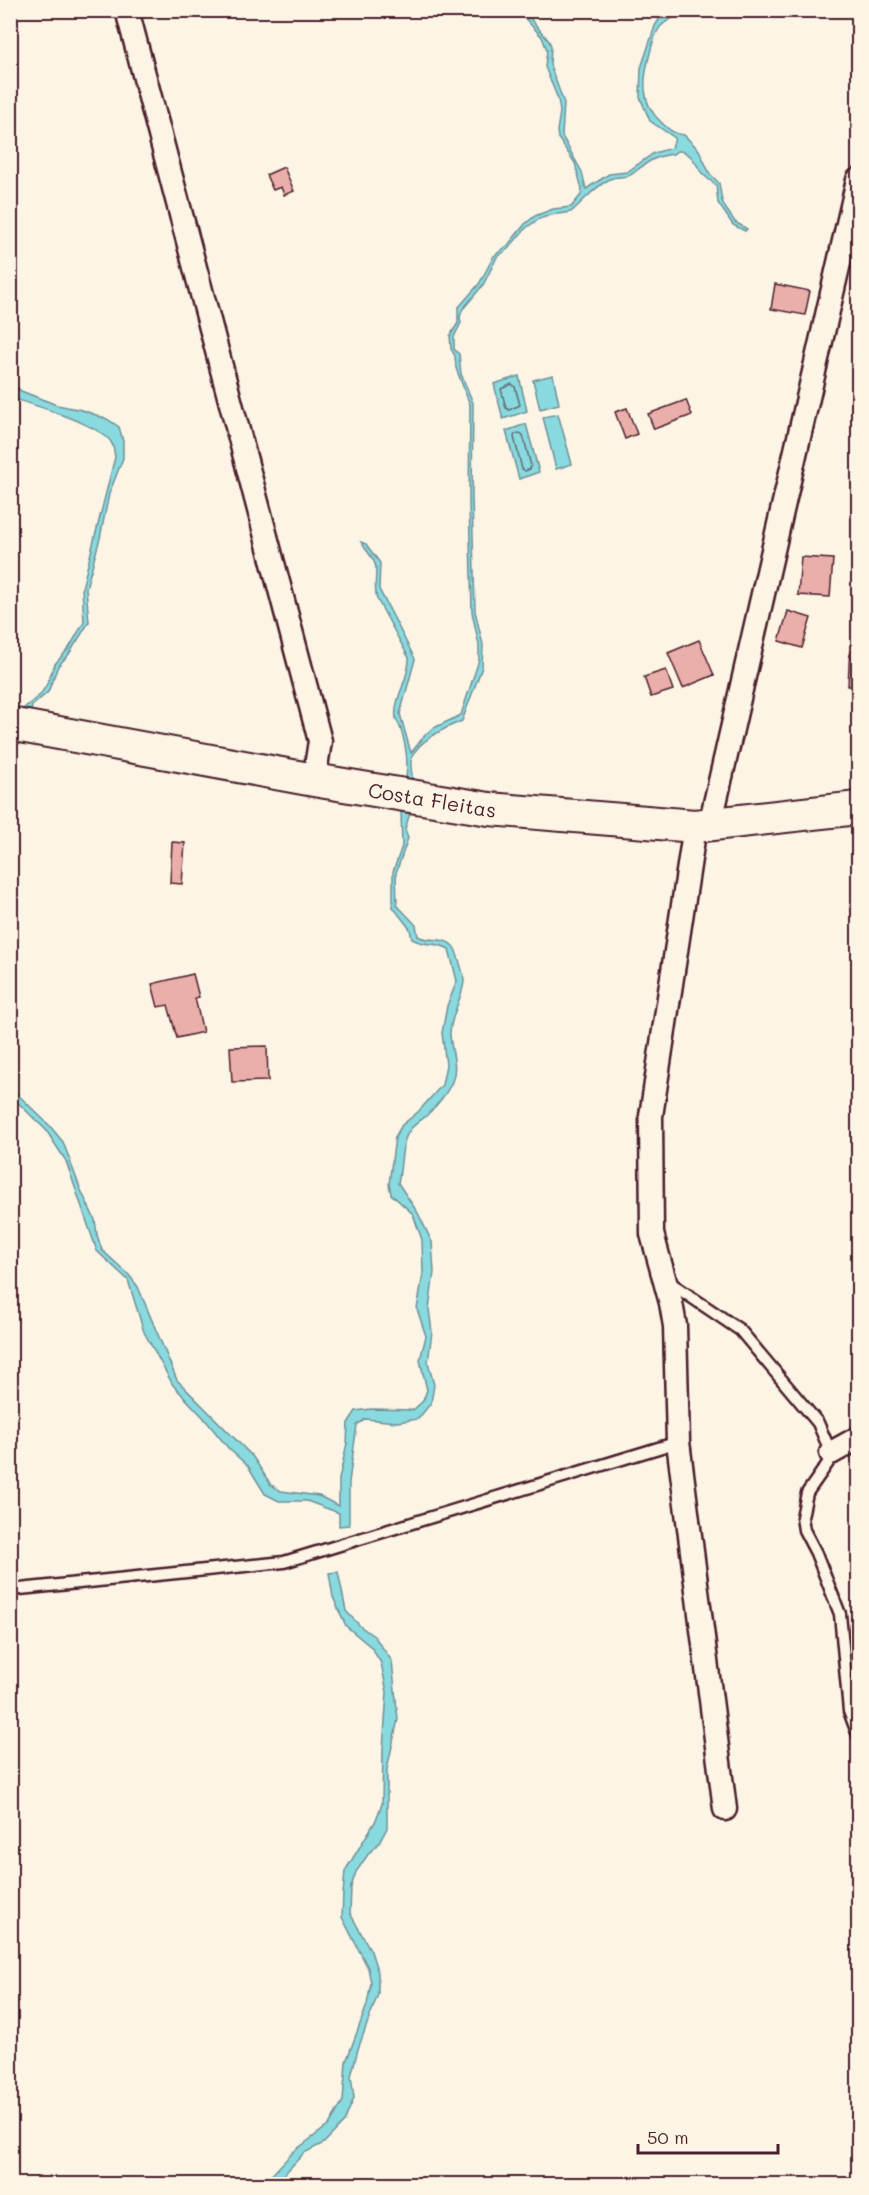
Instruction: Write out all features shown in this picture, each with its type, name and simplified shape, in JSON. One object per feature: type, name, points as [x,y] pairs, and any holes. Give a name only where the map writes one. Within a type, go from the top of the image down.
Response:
[{"type":"main road","name":"Costa Fleitas","points":[[10,724],[314,780],[489,809],[703,825],[858,808]]},
{"type":"street","points":[[127,10],[320,741],[314,780]]},
{"type":"street","points":[[725,1809],[678,1442],[675,1326],[652,1234],[651,1116],[703,825],[858,180]]},
{"type":"street","points":[[831,1453],[858,1438]]},
{"type":"lane","points":[[664,1278],[740,1330],[818,1424],[831,1453],[828,1463],[807,1493],[801,1517],[804,1530],[816,1553],[840,1614],[849,1711],[858,1735]]},
{"type":"lane","points":[[10,1590],[284,1562],[678,1442]]},
{"type":"water","points":[[518,11],[524,11],[551,46],[550,65],[564,103],[562,136],[582,172],[586,189],[609,174],[627,172],[654,153],[672,148],[675,138],[650,121],[640,97],[641,68],[655,26],[661,16],[671,11],[690,11],[667,21],[657,32],[646,72],[646,98],[654,115],[661,122],[677,134],[684,135],[699,150],[710,174],[719,183],[726,209],[735,222],[747,229],[745,231],[733,225],[718,203],[716,185],[703,174],[689,155],[677,151],[651,161],[630,175],[604,182],[571,212],[539,219],[526,228],[508,249],[497,257],[483,285],[462,310],[461,323],[454,337],[454,349],[459,354],[461,374],[473,403],[472,497],[475,611],[483,645],[482,667],[462,721],[432,736],[413,754],[411,764],[413,785],[405,783],[406,755],[400,727],[396,720],[397,703],[409,666],[409,658],[377,599],[375,564],[361,542],[366,544],[380,563],[379,589],[415,659],[400,714],[411,753],[425,735],[434,728],[461,715],[479,660],[479,645],[472,612],[469,503],[470,405],[456,368],[450,336],[458,323],[458,308],[479,284],[494,256],[508,245],[525,224],[535,216],[553,209],[571,207],[581,195],[582,189],[575,163],[558,138],[560,112],[558,99],[545,67],[547,50],[542,37]]},
{"type":"water","points":[[553,375],[559,404],[540,409],[533,380]]},
{"type":"water","points":[[519,376],[527,411],[503,419],[494,384]]},
{"type":"water","points":[[11,381],[21,391],[57,405],[82,410],[107,419],[119,427],[123,441],[123,458],[109,494],[86,588],[89,622],[69,654],[58,666],[48,692],[32,706],[31,711],[23,709],[40,695],[55,664],[69,648],[84,622],[82,588],[115,457],[112,444],[97,430],[68,417],[15,399],[11,396]]},
{"type":"water","points":[[558,414],[572,464],[556,469],[543,417]]},
{"type":"water","points":[[526,424],[539,472],[519,479],[506,431]]},
{"type":"water","points":[[401,812],[410,813],[405,829],[408,838],[396,873],[397,905],[416,925],[418,936],[452,945],[464,980],[450,1033],[454,1076],[438,1104],[407,1135],[398,1183],[418,1213],[432,1242],[434,1272],[429,1309],[432,1332],[428,1362],[434,1385],[431,1403],[418,1419],[397,1422],[366,1419],[357,1425],[349,1482],[349,1525],[339,1526],[339,1513],[307,1501],[279,1501],[265,1494],[248,1466],[229,1449],[173,1385],[144,1332],[128,1280],[97,1251],[66,1161],[46,1130],[11,1096],[11,1088],[63,1142],[95,1220],[102,1250],[129,1275],[138,1287],[177,1380],[253,1457],[271,1485],[281,1491],[319,1496],[339,1506],[339,1479],[347,1443],[348,1423],[356,1411],[413,1410],[423,1401],[427,1390],[420,1360],[426,1336],[417,1309],[423,1274],[422,1240],[413,1214],[391,1194],[389,1184],[395,1137],[402,1125],[418,1112],[442,1085],[446,1065],[442,1033],[447,1006],[457,981],[449,949],[412,939],[410,929],[393,907],[393,872],[402,846]]},
{"type":"water","points":[[338,1572],[346,1611],[360,1626],[375,1637],[392,1661],[398,1719],[387,1769],[387,1828],[379,1843],[356,1872],[351,1887],[350,1913],[371,1951],[378,1973],[378,1994],[358,2049],[351,2076],[354,2098],[344,2122],[324,2143],[304,2153],[275,2184],[266,2184],[267,2180],[293,2152],[329,2125],[343,2101],[346,2062],[367,2005],[371,1983],[368,1968],[342,1917],[343,1894],[345,1871],[375,1822],[382,1804],[387,1692],[381,1663],[371,1647],[346,1626],[333,1597],[329,1573]]},
{"type":"building","points":[[284,167],[294,191],[284,195],[281,187],[273,190],[266,175]]},
{"type":"building","points":[[775,284],[810,291],[805,315],[771,309]]},
{"type":"building","points":[[686,400],[692,415],[654,429],[648,414]]},
{"type":"building","points":[[627,408],[637,434],[625,439],[615,412]]},
{"type":"building","points":[[801,557],[833,559],[830,597],[798,595]]},
{"type":"building","points":[[788,611],[811,618],[802,648],[779,641]]},
{"type":"building","points":[[699,640],[714,675],[683,688],[668,653]]},
{"type":"building","points":[[850,645],[858,645],[858,686],[848,686]]},
{"type":"building","points":[[666,670],[673,690],[651,697],[644,677]]},
{"type":"building","points":[[172,842],[185,843],[182,884],[170,883]]},
{"type":"building","points":[[193,974],[199,997],[195,998],[203,1032],[177,1038],[168,1005],[158,1007],[152,984]]},
{"type":"building","points":[[267,1046],[268,1081],[232,1082],[230,1047]]}]
